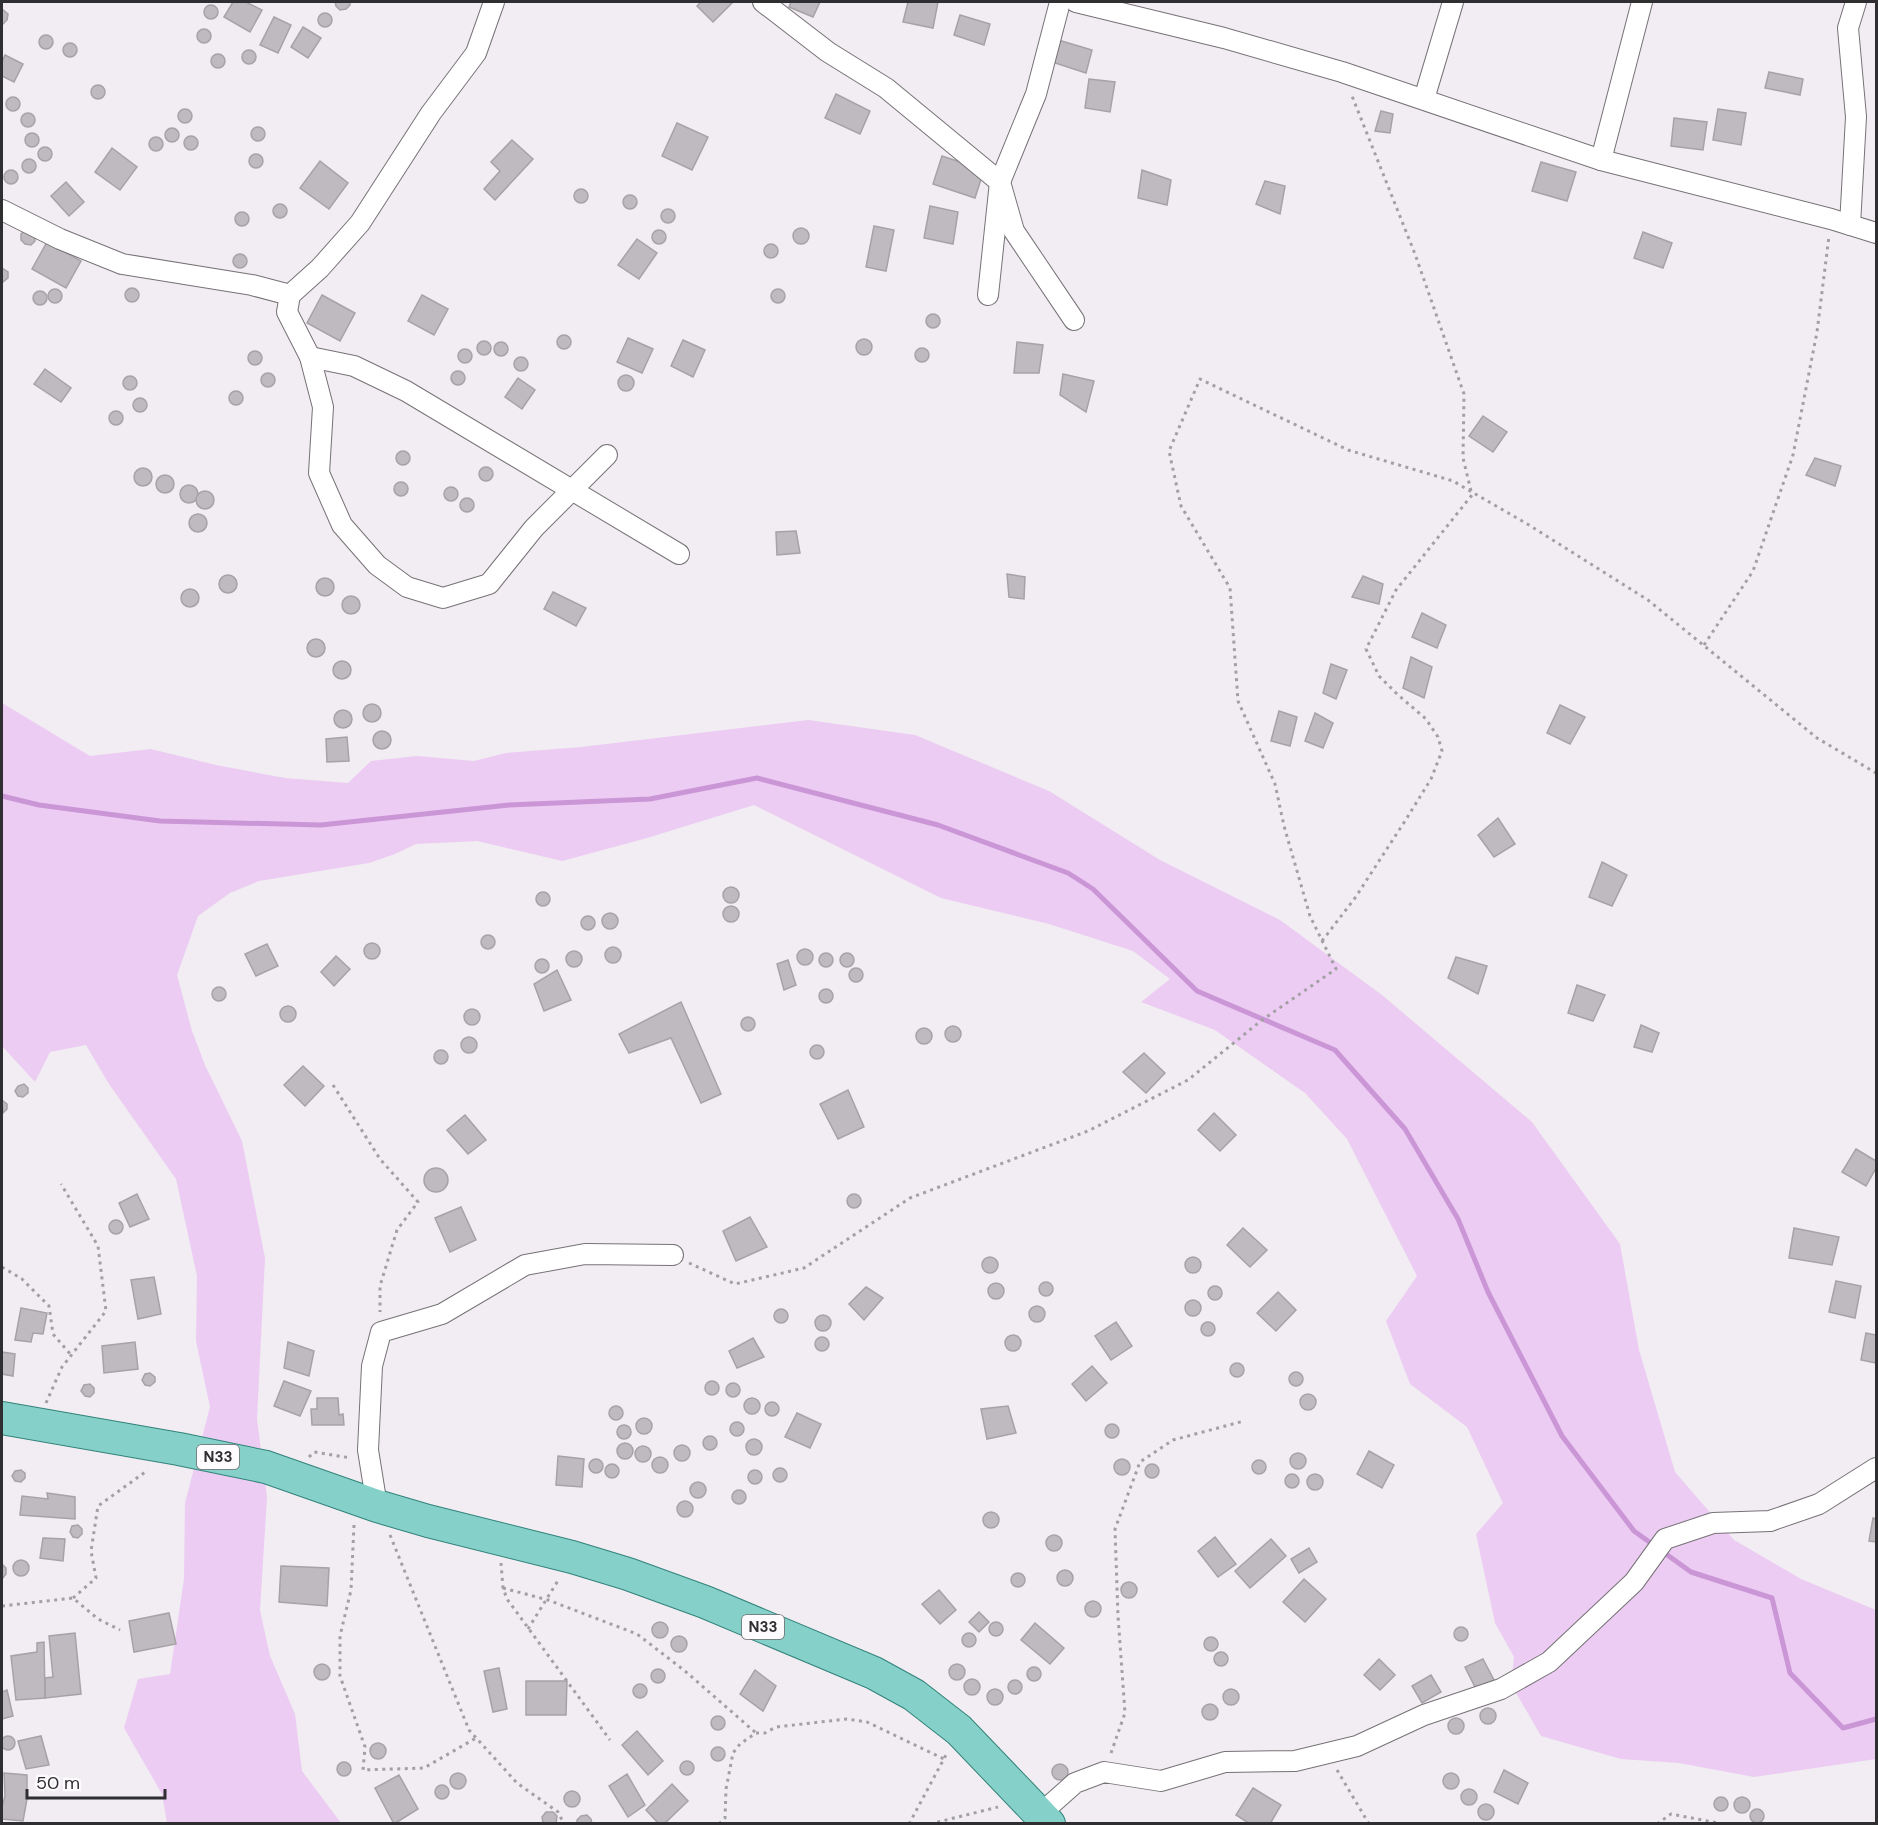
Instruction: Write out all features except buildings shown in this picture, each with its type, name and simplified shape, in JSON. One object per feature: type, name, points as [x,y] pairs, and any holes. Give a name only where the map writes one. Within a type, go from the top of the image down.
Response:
[{"type":"main road","name":"N33","points":[[2,1418],[179,1449],[266,1467],[428,1521],[498,1537],[628,1574],[705,1602],[874,1673],[914,1695],[959,1730],[1037,1812]]},
{"type":"street","points":[[494,2],[476,53],[430,113],[360,223],[320,268],[290,295],[287,312],[310,357],[323,407],[319,473],[342,525],[377,565],[407,587],[443,598],[489,584],[534,528],[607,455]]},
{"type":"street","points":[[763,2],[828,52],[886,88],[1000,182],[1014,231],[1074,320]]},
{"type":"street","points":[[988,295],[1000,182],[1036,93],[1060,2]]},
{"type":"street","points":[[1076,2],[1224,38],[1342,72],[1601,160],[1831,219],[1876,233]]},
{"type":"street","points":[[1424,99],[1453,2]]},
{"type":"street","points":[[1601,160],[1642,2]]},
{"type":"street","points":[[1851,225],[1856,117],[1848,28],[1856,2]]},
{"type":"street","points":[[2,210],[60,239],[122,264],[230,281],[290,295]]},
{"type":"street","points":[[310,357],[354,366],[406,391],[679,554]]},
{"type":"street","points":[[366,1502],[372,1366],[381,1332],[442,1314],[525,1264],[585,1254],[673,1255]]},
{"type":"street","points":[[1037,1812],[1075,1783],[1104,1772],[1161,1781],[1225,1762],[1295,1761],[1357,1746],[1424,1715],[1501,1689],[1549,1662],[1635,1582],[1665,1539],[1713,1523],[1770,1521],[1819,1504],[1876,1467]]},
{"type":"path","points":[[1322,941],[1355,898],[1405,821],[1431,779],[1442,751],[1438,737],[1426,719],[1379,676],[1366,649],[1396,590],[1472,495],[1463,458],[1464,394],[1414,254],[1342,72]]},
{"type":"path","points":[[1704,645],[1753,571],[1793,455],[1817,332],[1831,219]]},
{"type":"path","points":[[673,1255],[735,1284],[804,1268],[910,1198],[1088,1131],[1188,1080],[1262,1020],[1336,969],[1310,916],[1284,826],[1275,784],[1238,701],[1230,588],[1181,506],[1169,451],[1200,379],[1348,450],[1453,481],[1529,525],[1648,600],[1817,738],[1876,773]]},
{"type":"path","points":[[333,1085],[380,1159],[418,1202],[397,1230],[380,1286],[381,1332]]},
{"type":"path","points":[[37,1424],[62,1367],[106,1311],[98,1246],[60,1184]]},
{"type":"path","points":[[2,1267],[22,1279],[49,1306],[53,1334],[71,1355]]},
{"type":"path","points":[[1104,1772],[1125,1713],[1115,1529],[1140,1461],[1173,1440],[1244,1421]]},
{"type":"path","points":[[2,1606],[73,1598],[96,1578],[91,1551],[98,1506],[179,1449]]},
{"type":"path","points":[[290,1474],[314,1452],[369,1460]]},
{"type":"path","points":[[366,1502],[469,1730],[517,1784],[558,1812],[564,1824]]},
{"type":"path","points":[[366,1502],[351,1590],[340,1636],[340,1676],[365,1747],[363,1770],[424,1768],[476,1738]]},
{"type":"path","points":[[498,1537],[503,1588],[507,1599],[610,1740]]},
{"type":"path","points":[[528,1629],[548,1600],[572,1557]]},
{"type":"path","points":[[503,1588],[548,1600],[637,1634],[685,1671],[756,1733]]},
{"type":"path","points":[[73,1598],[98,1619],[120,1630]]},
{"type":"path","points":[[719,1824],[725,1818],[726,1790],[733,1753],[740,1744],[756,1733],[765,1733],[776,1727],[848,1719],[867,1722],[944,1759]]},
{"type":"path","points":[[909,1824],[959,1730]]},
{"type":"path","points":[[1326,1753],[1369,1824]]},
{"type":"path","points":[[930,1824],[941,1819],[994,1808],[1037,1812]]},
{"type":"path","points":[[1657,1824],[1671,1814],[1723,1824]]},
{"type":"shaded area","points":[[2,703],[90,756],[151,749],[216,765],[285,778],[348,783],[371,761],[417,756],[474,761],[506,753],[581,747],[808,720],[915,735],[1049,791],[1160,860],[1280,920],[1382,995],[1532,1122],[1620,1244],[1639,1350],[1675,1472],[1734,1540],[1801,1579],[1876,1610],[1876,1759],[1754,1777],[1679,1763],[1621,1759],[1541,1736],[1511,1684],[1514,1657],[1495,1623],[1476,1534],[1503,1503],[1467,1427],[1410,1384],[1386,1321],[1417,1276],[1347,1139],[1305,1093],[1215,1030],[1141,1002],[1170,979],[1133,951],[1049,924],[941,898],[754,805],[562,861],[477,841],[416,844],[369,863],[259,881],[230,893],[198,916],[177,975],[192,1031],[205,1065],[242,1141],[265,1258],[257,1419],[267,1497],[260,1610],[270,1656],[295,1714],[302,1771],[341,1823],[167,1823],[162,1794],[124,1728],[138,1679],[170,1674],[184,1579],[185,1503],[210,1407],[196,1341],[197,1276],[176,1179],[109,1084],[86,1045],[50,1052],[35,1082],[2,1046]]},
{"type":"waterway","points":[[2,796],[39,805],[160,821],[321,825],[509,805],[650,799],[757,778],[938,825],[1068,873],[1093,889],[1197,991],[1335,1050],[1405,1129],[1458,1219],[1488,1292],[1562,1436],[1634,1531],[1691,1572],[1772,1598],[1790,1673],[1843,1728],[1876,1719]]}]
